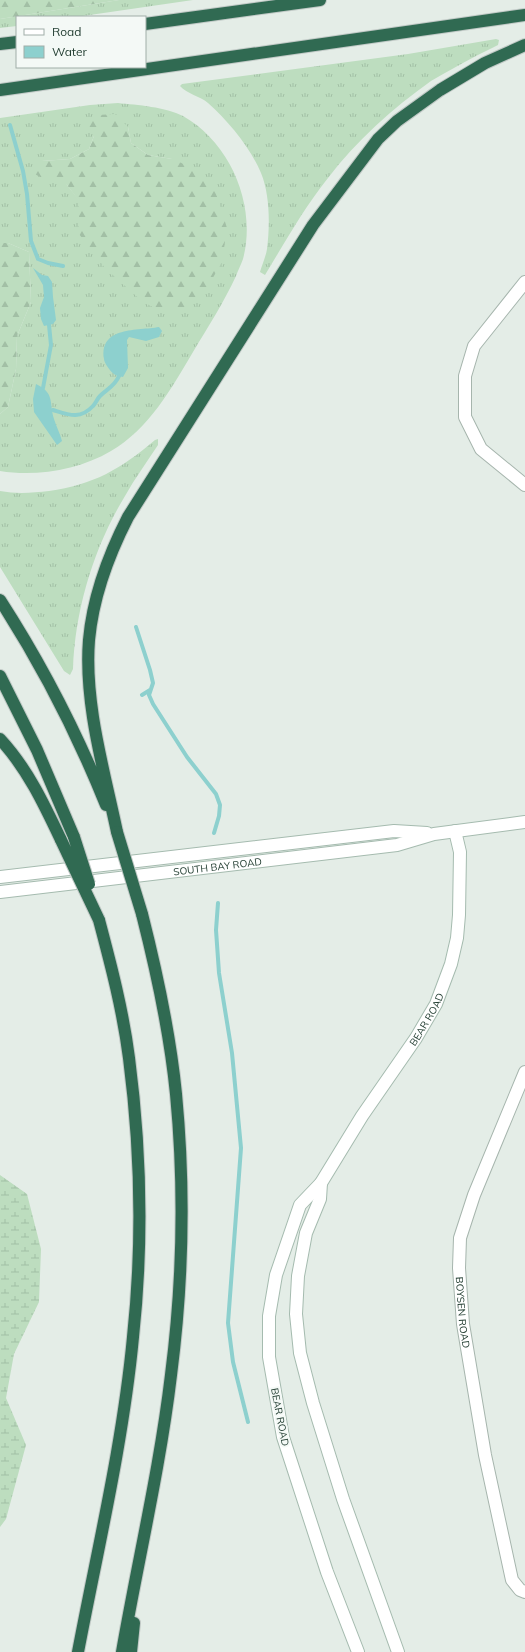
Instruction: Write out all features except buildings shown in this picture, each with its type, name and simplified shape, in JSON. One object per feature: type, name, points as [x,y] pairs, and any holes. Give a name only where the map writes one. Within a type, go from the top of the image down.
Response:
[{"type":"highway","points":[[146,24],[320,0]]},
{"type":"highway","points":[[0,90],[525,15]]},
{"type":"highway","points":[[0,44],[16,42]]},
{"type":"highway","points":[[117,832],[91,699],[89,652],[92,623],[99,588],[112,552],[128,517],[313,225],[378,139],[398,121],[440,90],[485,63],[525,45]]},
{"type":"highway","points":[[0,600],[62,705],[82,748],[117,832],[142,914],[162,1000],[176,1093],[182,1187],[182,1234],[179,1290],[171,1375],[165,1421],[122,1652]]},
{"type":"highway","points":[[0,676],[37,750],[74,838],[99,920],[121,1010],[129,1056],[138,1150],[139,1243],[135,1321],[128,1384],[112,1477],[78,1652]]},
{"type":"highway","points":[[0,739],[29,778],[42,799],[99,920]]},
{"type":"highway","points":[[131,1652],[139,1560]]},
{"type":"street","points":[[525,282],[474,346],[465,376],[465,417],[481,449],[525,485]]},
{"type":"street","name":"SOUTH BAY ROAD","points":[[0,892],[397,845],[434,834],[525,822]]},
{"type":"street","name":"SOUTH BAY ROAD","points":[[0,877],[394,831],[434,834]]},
{"type":"street","name":"BEAR ROAD","points":[[358,1652],[327,1572],[283,1437],[269,1357],[270,1316],[276,1275],[300,1205],[321,1183],[362,1116],[416,1038],[436,1004],[451,964],[458,938],[460,852],[455,831]]},
{"type":"street","name":"BOYSEN ROAD","points":[[525,1072],[474,1195],[460,1238],[459,1268],[463,1324],[485,1455],[512,1580],[520,1590],[525,1592]]},
{"type":"street","name":"BEAR ROAD","points":[[321,1183],[320,1199],[306,1233],[298,1276],[296,1314],[300,1353],[313,1404],[343,1499],[398,1652]]},
{"type":"green space","points":[[0,0],[119,0],[16,16],[0,19]]},
{"type":"green space","points":[[119,0],[193,0],[83,16],[19,16]]},
{"type":"green space","points":[[16,16],[16,26],[0,28],[0,19]]},
{"type":"green space","points":[[496,39],[499,40],[498,45],[431,81],[403,102],[363,138],[319,189],[265,275],[260,272],[267,249],[269,230],[268,200],[261,173],[245,144],[224,118],[208,103],[183,89],[180,86],[182,84],[408,54]]},
{"type":"green space","points":[[118,103],[168,110],[183,116],[200,128],[215,142],[227,159],[243,198],[246,218],[246,239],[243,259],[221,305],[167,394],[148,420],[125,442],[99,458],[71,467],[28,473],[0,471],[0,414],[8,407],[16,369],[17,336],[31,302],[29,252],[8,243],[0,243],[0,118],[90,105]],"holes":[[[128,127],[131,143],[148,155],[172,159],[79,234],[79,200],[67,185],[42,161],[70,159],[89,149],[94,136]]]},
{"type":"green space","points":[[115,114],[128,127],[131,143],[148,155],[172,159],[198,170],[214,187],[227,228],[222,262],[207,288],[188,308],[166,310],[153,307],[143,302],[105,268],[79,234],[79,201],[67,185],[44,179],[31,172],[42,161],[70,159],[89,149],[94,136],[87,125],[98,115]]},
{"type":"green space","points":[[0,243],[8,243],[29,252],[31,302],[17,336],[16,369],[8,407],[0,414]]},
{"type":"green space","points":[[158,439],[158,445],[133,483],[114,516],[95,557],[82,601],[73,669],[70,675],[64,671],[0,567],[0,491],[18,493],[36,492],[79,485],[106,474]]},
{"type":"green space","points":[[0,1175],[27,1194],[41,1249],[39,1302],[14,1354],[6,1398],[26,1445],[6,1519],[0,1527]]},
{"type":"water","points":[[33,268],[42,275],[48,276],[52,282],[56,320],[53,324],[44,326],[41,319],[40,308],[44,297],[43,285]]},
{"type":"water","points":[[159,327],[162,331],[159,337],[146,341],[129,337],[127,340],[128,368],[123,377],[116,375],[106,365],[104,361],[104,348],[114,335],[131,330]]},
{"type":"water","points":[[36,384],[42,387],[49,395],[54,419],[62,441],[57,445],[34,412],[33,399]]},
{"type":"waterway","points":[[10,125],[23,171],[27,194],[31,241],[38,259],[63,266]]},
{"type":"waterway","points":[[43,388],[51,345],[49,325]]},
{"type":"waterway","points":[[53,410],[69,415],[79,415],[84,413],[93,406],[100,396],[111,387],[119,376]]},
{"type":"waterway","points":[[136,627],[153,683],[149,695],[153,704],[187,757],[216,794],[220,805],[219,816],[214,833]]},
{"type":"waterway","points":[[142,695],[150,690]]},
{"type":"waterway","points":[[218,903],[216,930],[219,973],[232,1053],[241,1148],[228,1323],[233,1362],[248,1422]]}]
